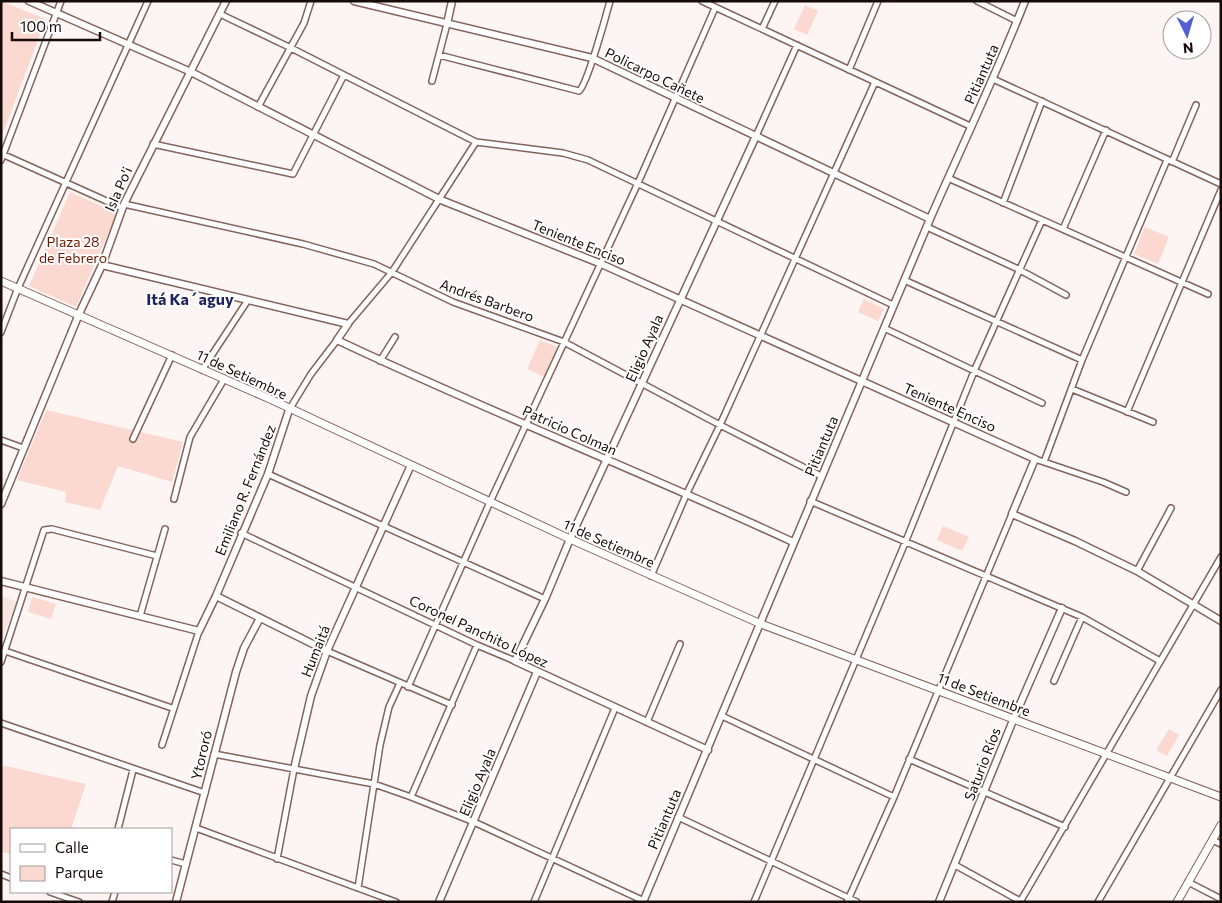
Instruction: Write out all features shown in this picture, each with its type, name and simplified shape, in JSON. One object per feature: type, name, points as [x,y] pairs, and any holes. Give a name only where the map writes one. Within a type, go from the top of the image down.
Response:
[{"type":"main road","name":"11 de Setiembre","points":[[1,281],[79,314],[223,381],[270,399],[289,410],[570,540],[761,624],[1221,797]]},
{"type":"main road","points":[[1176,902],[1221,825]]},
{"type":"street","name":"Teniente Enciso","points":[[30,1],[191,72],[441,200],[599,263],[1034,459],[1103,482],[1126,492]]},
{"type":"street","points":[[2,156],[61,1]]},
{"type":"street","points":[[1,332],[18,288],[68,182],[148,1]]},
{"type":"street","name":"Isla Po'i","points":[[1,504],[79,314],[102,266],[123,206],[226,1]]},
{"type":"street","points":[[258,107],[292,48],[304,23],[311,1]]},
{"type":"street","name":"Policarpo Cañete","points":[[354,1],[380,4],[447,24],[592,58],[930,218]]},
{"type":"street","points":[[432,81],[452,1]]},
{"type":"street","points":[[439,55],[578,90],[583,87],[610,1]]},
{"type":"street","points":[[702,1],[970,126]]},
{"type":"street","points":[[762,29],[775,1]]},
{"type":"street","points":[[850,70],[878,1]]},
{"type":"street","points":[[977,1],[1017,21]]},
{"type":"street","name":"Pitiantuta","points":[[644,902],[893,305],[970,126],[993,79],[1025,1]]},
{"type":"street","points":[[408,687],[599,263],[638,183],[715,8]]},
{"type":"street","points":[[220,14],[292,48],[476,142],[576,156],[638,183],[716,222],[893,305]]},
{"type":"street","name":"Eligio Ayala","points":[[515,660],[545,600],[570,540],[797,45]]},
{"type":"street","points":[[153,144],[289,174],[295,172],[344,74]]},
{"type":"street","points":[[993,79],[1221,184]]},
{"type":"street","points":[[652,576],[686,493],[720,426],[794,258],[875,82]]},
{"type":"street","points":[[1003,202],[1042,101]]},
{"type":"street","points":[[1044,462],[1082,360],[1125,258],[1196,105]]},
{"type":"street","points":[[1063,229],[1106,130]]},
{"type":"street","name":"Emiliano R. Fernández","points":[[162,745],[172,708],[198,631],[216,596],[268,474],[289,410],[311,374],[348,324],[392,272],[441,200],[476,142]]},
{"type":"street","name":"Andrés Barbero","points":[[2,156],[123,206],[311,246],[367,262],[453,302],[564,342],[720,426],[822,476]]},
{"type":"street","points":[[948,178],[1208,294]]},
{"type":"street","points":[[1127,412],[1221,190]]},
{"type":"street","points":[[754,902],[905,543],[975,369],[1018,269],[1042,220]]},
{"type":"street","points":[[927,227],[1018,269],[1066,295]]},
{"type":"street","points":[[102,266],[348,324]]},
{"type":"street","points":[[904,280],[1082,360]]},
{"type":"street","points":[[202,370],[248,300]]},
{"type":"street","points":[[884,328],[975,369],[1042,403]]},
{"type":"street","points":[[380,361],[396,337]]},
{"type":"street","name":"Patricio Colman","points":[[337,340],[380,361],[686,493],[793,542]]},
{"type":"street","points":[[134,438],[172,356]]},
{"type":"street","points":[[174,499],[190,437],[223,381]]},
{"type":"street","points":[[1072,389],[1153,422]]},
{"type":"street","points":[[1,440],[23,448]]},
{"type":"street","points":[[848,899],[894,797],[1034,459]]},
{"type":"street","name":"Humaitá","points":[[277,859],[310,696],[327,651],[411,465]]},
{"type":"street","points":[[268,474],[545,600]]},
{"type":"street","points":[[810,502],[1082,617],[1160,661]]},
{"type":"street","points":[[1137,571],[1171,508]]},
{"type":"street","points":[[1012,514],[1075,540],[1137,571],[1221,621]]},
{"type":"street","points":[[1,662],[46,529],[157,556]]},
{"type":"street","points":[[140,616],[165,529]]},
{"type":"street","name":"Coronel Panchito López","points":[[241,534],[355,589],[477,645],[515,660],[537,672],[708,750]]},
{"type":"street","points":[[955,865],[1021,901],[1221,557]]},
{"type":"street","points":[[1,581],[198,631]]},
{"type":"street","points":[[216,596],[327,651],[452,705]]},
{"type":"street","name":"Saturio Ríos","points":[[940,902],[1014,718],[1062,608]]},
{"type":"street","points":[[1054,681],[1082,617]]},
{"type":"street","name":"Ytororó","points":[[176,902],[236,672],[244,648],[260,618]]},
{"type":"street","points":[[647,722],[680,644]]},
{"type":"street","points":[[411,796],[477,645]]},
{"type":"street","points":[[5,651],[172,708]]},
{"type":"street","name":"Eligio Ayala","points":[[439,902],[537,672]]},
{"type":"street","points":[[358,888],[374,784],[389,707],[400,682]]},
{"type":"street","points":[[1098,902],[1221,690]]},
{"type":"street","points":[[534,902],[615,708]]},
{"type":"street","points":[[722,716],[894,797]]},
{"type":"street","points":[[1,723],[133,770],[205,793]]},
{"type":"street","points":[[214,754],[374,784],[411,796],[474,822],[551,860],[644,902]]},
{"type":"street","points":[[909,758],[1065,827]]},
{"type":"street","points":[[118,828],[133,770]]},
{"type":"street","points":[[678,817],[857,902]]},
{"type":"street","points":[[196,828],[396,902]]},
{"type":"street","points":[[1212,840],[1221,844]]},
{"type":"street","points":[[172,860],[186,864]]},
{"type":"street","points":[[1188,882],[1221,899]]},
{"type":"street","points":[[53,893],[78,902]]},
{"type":"shaded area","points":[[1,595],[17,602],[4,634],[1,633]]},
{"type":"green space","points":[[1,1],[46,19],[1,138]]},
{"type":"green space","points":[[805,5],[818,11],[807,35],[794,29]]},
{"type":"green space","name":"Plaza 28 de Febrero","points":[[70,192],[117,213],[76,307],[29,286]]},
{"type":"green space","points":[[1145,227],[1169,237],[1158,264],[1134,254]]},
{"type":"green space","points":[[864,299],[884,309],[878,321],[858,312]]},
{"type":"green space","points":[[540,340],[557,347],[544,377],[527,369]]},
{"type":"green space","points":[[46,410],[183,442],[172,482],[118,466],[100,510],[65,502],[66,492],[17,480]]},
{"type":"green space","points":[[943,526],[969,537],[962,551],[937,540]]},
{"type":"green space","points":[[32,597],[56,604],[51,619],[28,612]]},
{"type":"green space","points":[[1169,729],[1179,735],[1167,756],[1156,750]]},
{"type":"green space","points":[[1,765],[86,784],[71,828],[10,828],[10,854],[1,852]]},
{"type":"district","name":"Itá Ka´aguy","points":[[190,298]]}]
